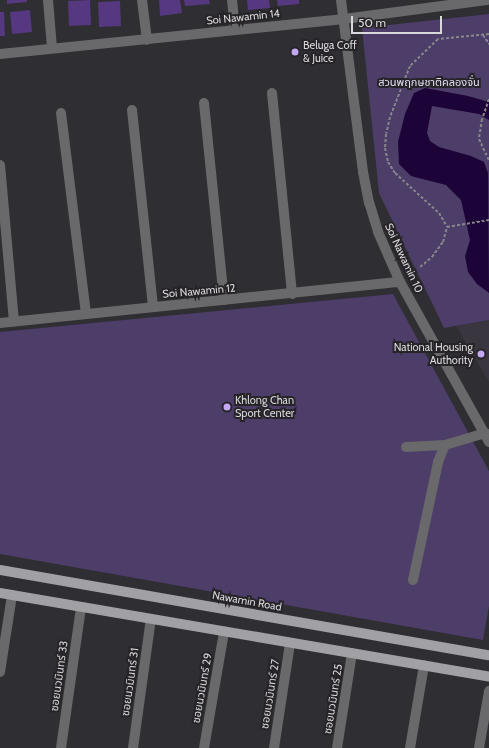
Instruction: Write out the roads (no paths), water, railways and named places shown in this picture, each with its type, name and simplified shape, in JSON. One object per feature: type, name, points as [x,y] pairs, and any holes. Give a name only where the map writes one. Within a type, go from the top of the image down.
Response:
[{"type":"main road","name":"Nawamin Road","points":[[0,570],[489,655]]},
{"type":"main road","points":[[0,593],[489,677]]},
{"type":"street","points":[[48,0],[52,48]]},
{"type":"street","points":[[142,0],[147,40]]},
{"type":"street","points":[[232,0],[235,30]]},
{"type":"street","name":"Soi Nawamin 10","points":[[341,0],[363,172],[368,202],[378,232],[400,282],[487,437]]},
{"type":"street","name":"Soi Nawamin 14","points":[[0,54],[344,19],[429,4],[487,0]]},
{"type":"street","points":[[272,93],[292,294]]},
{"type":"street","points":[[204,103],[224,300]]},
{"type":"street","points":[[132,110],[153,307]]},
{"type":"street","points":[[61,113],[86,313]]},
{"type":"street","points":[[0,165],[14,321]]},
{"type":"street","name":"Soi Nawamin 12","points":[[0,323],[400,282]]},
{"type":"street","points":[[406,447],[445,445],[487,437]]},
{"type":"street","points":[[413,580],[438,462],[445,445]]},
{"type":"street","points":[[0,672],[12,595]]},
{"type":"street","name":"ซอยนวมินทร์ 33","points":[[61,748],[81,607]]},
{"type":"street","name":"ซอยนวมินทร์ 31","points":[[133,748],[151,619]]},
{"type":"street","name":"ซอยนวมินทร์ 29","points":[[204,748],[224,632]]},
{"type":"street","name":"ซอยนวมินทร์ 27","points":[[274,748],[290,644]]},
{"type":"street","name":"ซอยนวมินทร์ 25","points":[[337,748],[352,653]]},
{"type":"street","points":[[410,748],[424,665]]},
{"type":"street","points":[[479,748],[489,691]]},
{"type":"place","name":"Beluga Coff & Juice","points":[[295,52]]},
{"type":"place","name":"National Housing Authority","points":[[481,354]]},
{"type":"place","name":"Khlong Chan Sport Center","points":[[227,407]]},
{"type":"park label","name":"สวนพฤกษชาติคลองจั่น","points":[[429,82]]}]
